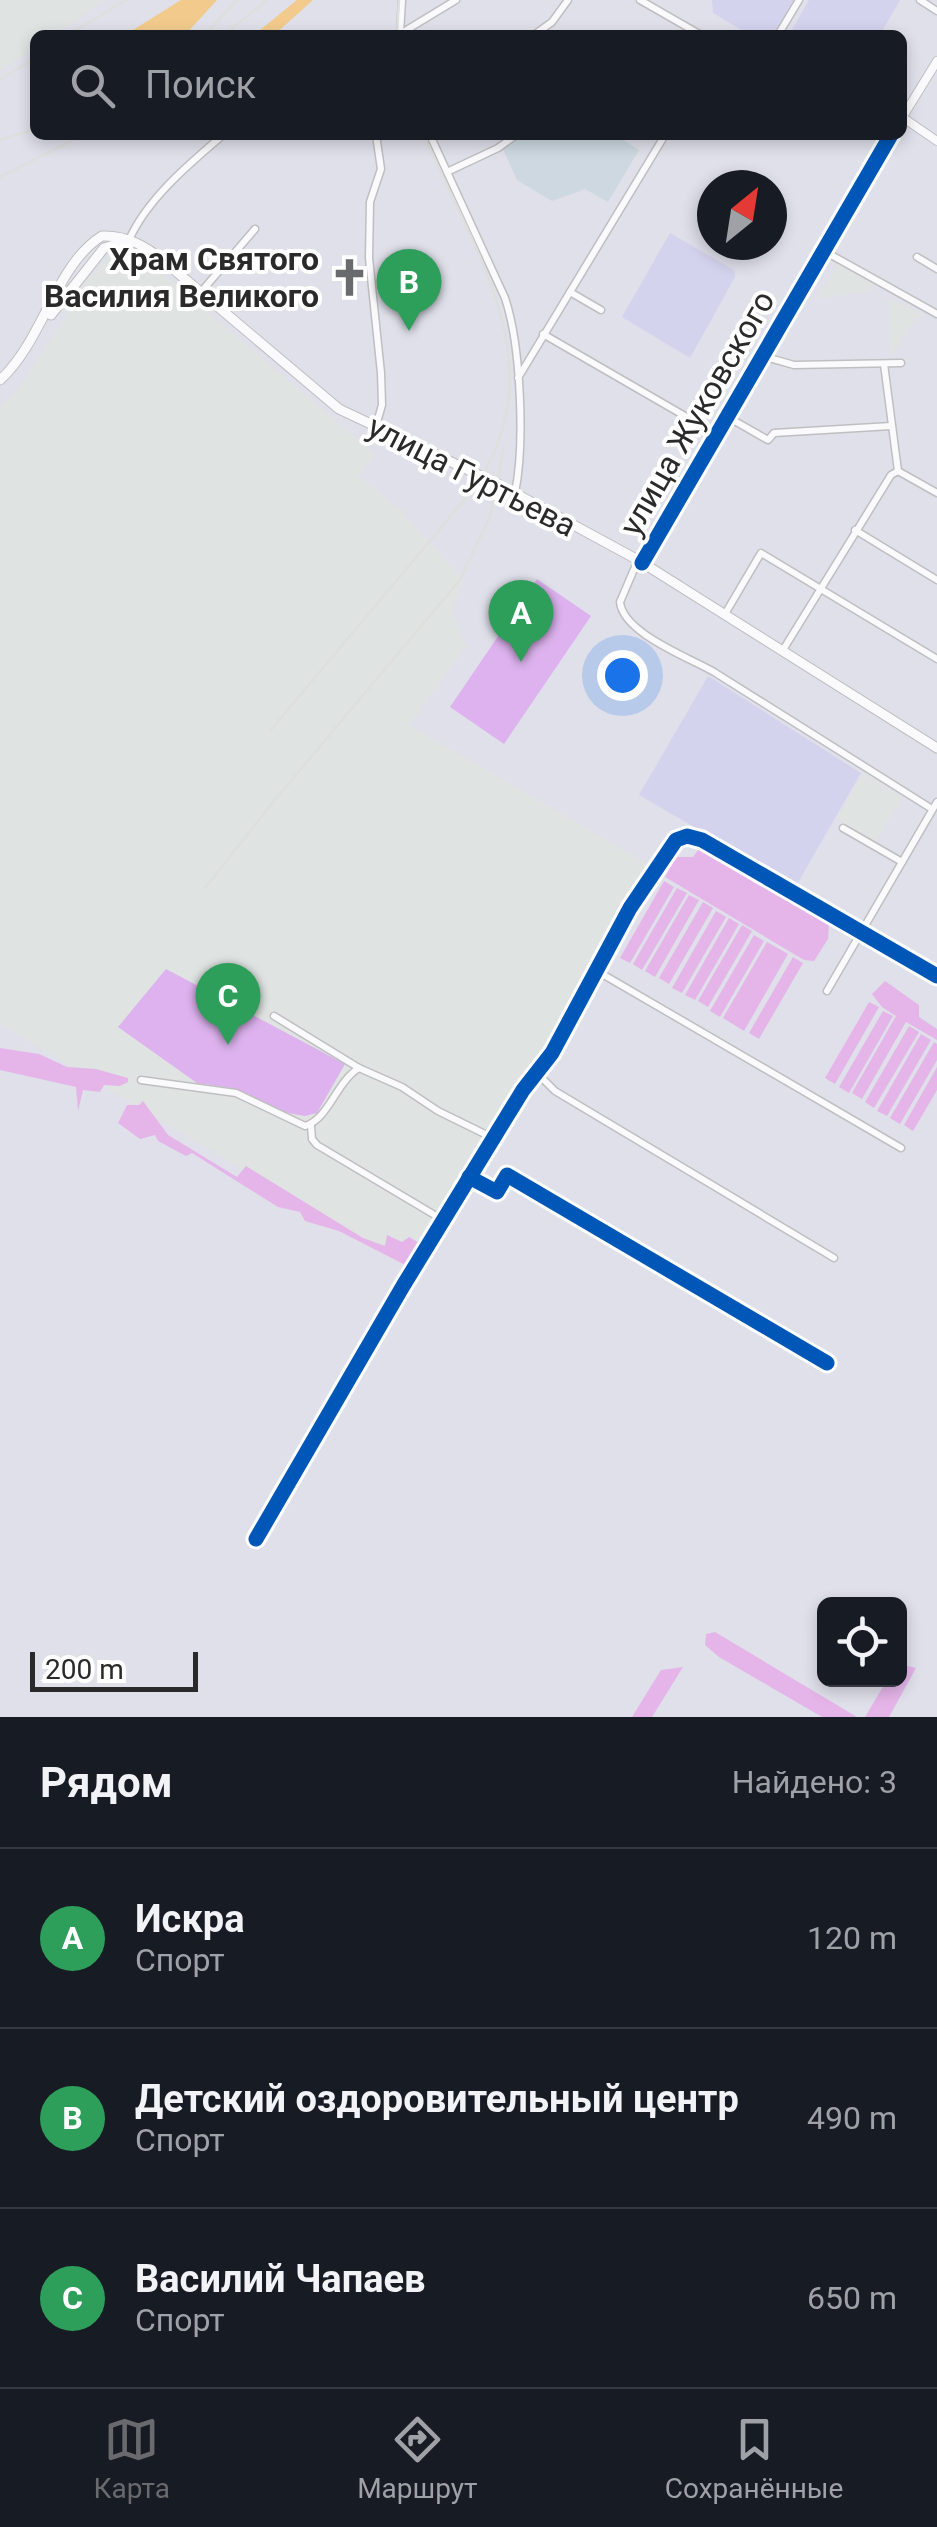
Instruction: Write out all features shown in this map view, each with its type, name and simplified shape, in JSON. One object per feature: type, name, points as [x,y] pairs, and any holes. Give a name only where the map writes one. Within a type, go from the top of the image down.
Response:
[{"type":"main road","points":[[0,380],[34,335],[65,276],[97,239],[109,236],[129,240]]},
{"type":"main road","name":"улица Гуртьева","points":[[129,240],[150,250],[324,398],[515,493],[640,562],[937,748]]},
{"type":"street","points":[[400,30],[402,0]]},
{"type":"street","points":[[408,30],[456,0]]},
{"type":"street","points":[[541,30],[568,0]]},
{"type":"street","points":[[640,0],[692,30]]},
{"type":"street","points":[[781,30],[799,0]]},
{"type":"street","points":[[920,0],[937,10]]},
{"type":"street","points":[[907,109],[937,61]]},
{"type":"street","points":[[907,121],[937,142]]},
{"type":"street","points":[[129,240],[135,227],[178,175],[217,140]]},
{"type":"street","points":[[376,426],[382,396],[369,269],[370,202],[381,169],[377,140]]},
{"type":"street","points":[[432,140],[508,308],[516,380],[519,471],[515,493]]},
{"type":"street","points":[[447,172],[509,140]]},
{"type":"street","points":[[516,380],[662,140]]},
{"type":"street","name":"улица Жуковского","points":[[889,140],[626,583],[620,602],[626,620],[682,657],[714,672],[935,806]]},
{"type":"street","points":[[201,292],[254,229]]},
{"type":"street","points":[[824,251],[937,314]]},
{"type":"street","points":[[917,257],[937,269]]},
{"type":"street","points":[[570,292],[601,310]]},
{"type":"street","points":[[543,334],[716,434]]},
{"type":"street","points":[[761,356],[794,365],[901,363]]},
{"type":"street","points":[[884,364],[898,471]]},
{"type":"street","points":[[726,416],[768,440],[774,433],[892,426]]},
{"type":"street","points":[[898,471],[937,493]]},
{"type":"street","points":[[783,650],[855,530],[891,475],[898,471]]},
{"type":"street","points":[[855,530],[937,580]]},
{"type":"street","points":[[726,614],[762,552],[937,659]]},
{"type":"street","points":[[827,992],[935,806]]},
{"type":"street","points":[[843,828],[902,862]]},
{"type":"street","points":[[256,1540],[469,1177],[552,1052],[668,846],[682,836],[702,840],[937,976]]},
{"type":"street","points":[[598,971],[900,1148]]},
{"type":"street","points":[[274,1016],[359,1068],[402,1087],[438,1111],[493,1138]]},
{"type":"street","points":[[359,1068],[342,1081],[311,1126],[312,1139],[443,1220]]},
{"type":"street","points":[[537,1073],[555,1091],[834,1258]]},
{"type":"street","points":[[141,1080],[236,1094],[300,1125],[311,1126]]},
{"type":"street","points":[[469,1177],[497,1192],[507,1176],[828,1363]]},
{"type":"shaded area","points":[[0,0],[105,0],[62,30],[30,30],[30,52],[0,71]]},
{"type":"shaded area","points":[[181,0],[217,0],[190,30],[133,30]]},
{"type":"shaded area","points":[[297,0],[313,0],[280,30],[260,30]]},
{"type":"shaded area","points":[[712,0],[794,0],[777,30],[742,30],[713,13]]},
{"type":"shaded area","points":[[809,0],[900,0],[883,30],[792,30]]},
{"type":"shaded area","points":[[515,140],[623,140],[639,150],[608,202],[585,189],[552,201],[517,180],[503,149]]},
{"type":"shaded area","points":[[670,233],[697,249],[697,260],[717,260],[734,270],[735,277],[690,358],[622,317]]},
{"type":"shaded area","points":[[138,252],[375,454],[359,476],[401,510],[463,580],[453,609],[466,647],[409,725],[653,867],[411,1270],[0,1024],[0,407],[20,386],[64,319],[67,306],[107,257]]},
{"type":"shaded area","points":[[839,262],[874,282],[868,292],[817,299]]},
{"type":"shaded area","points":[[889,299],[924,314],[921,319],[917,317],[892,355],[889,353]]},
{"type":"shaded area","points":[[537,579],[591,616],[504,744],[450,707]]},
{"type":"shaded area","points":[[708,676],[861,773],[796,886],[639,795]]},
{"type":"shaded area","points":[[864,771],[903,798],[874,843],[849,829],[838,817]]},
{"type":"shaded area","points":[[699,849],[829,925],[828,939],[814,961],[804,960],[665,877],[675,857],[693,857]]},
{"type":"shaded area","points":[[664,881],[674,887],[630,963],[620,958]]},
{"type":"shaded area","points":[[677,888],[687,893],[642,970],[633,964]]},
{"type":"shaded area","points":[[689,895],[699,900],[655,977],[645,971]]},
{"type":"shaded area","points":[[703,902],[713,908],[669,984],[659,978]]},
{"type":"shaded area","points":[[716,911],[726,917],[682,993],[672,988]]},
{"type":"shaded area","points":[[729,918],[739,924],[695,1000],[685,995]]},
{"type":"shaded area","points":[[742,925],[752,931],[708,1007],[698,1001]]},
{"type":"shaded area","points":[[754,935],[764,941],[720,1017],[710,1011]]},
{"type":"shaded area","points":[[767,942],[788,954],[744,1031],[723,1018]]},
{"type":"shaded area","points":[[793,957],[803,963],[759,1039],[749,1033]]},
{"type":"shaded area","points":[[166,969],[345,1064],[317,1113],[288,1113],[231,1088],[197,1083],[118,1027]]},
{"type":"shaded area","points":[[885,981],[919,1005],[919,1017],[937,1029],[937,1040],[906,1022],[862,1099],[852,1093],[896,1016],[872,994]]},
{"type":"shaded area","points":[[869,1002],[879,1007],[835,1084],[825,1078]]},
{"type":"shaded area","points":[[883,1011],[893,1016],[849,1093],[839,1087]]},
{"type":"shaded area","points":[[909,1026],[919,1032],[874,1108],[865,1102]]},
{"type":"shaded area","points":[[921,1034],[931,1040],[887,1116],[877,1111]]},
{"type":"shaded area","points":[[934,1042],[937,1060],[900,1124],[890,1118]]},
{"type":"shaded area","points":[[0,1048],[39,1054],[67,1067],[96,1069],[128,1078],[128,1082],[104,1085],[100,1092],[83,1090],[78,1111],[76,1087],[0,1070]]},
{"type":"shaded area","points":[[937,1067],[937,1090],[913,1131],[904,1125]]},
{"type":"shaded area","points":[[143,1101],[168,1135],[237,1177],[246,1166],[363,1238],[385,1246],[387,1235],[402,1242],[409,1237],[423,1245],[409,1267],[339,1231],[305,1221],[300,1212],[278,1207],[192,1153],[186,1156],[158,1141],[155,1135],[140,1139],[118,1123],[127,1105]]},
{"type":"shaded area","points":[[715,1632],[857,1717],[822,1717],[719,1657],[705,1645],[706,1634]]},
{"type":"shaded area","points":[[907,1666],[916,1668],[907,1684]]},
{"type":"shaded area","points":[[683,1667],[652,1717],[632,1717],[661,1670]]},
{"type":"shaded area","points":[[883,1687],[906,1687],[889,1717],[865,1717]]},
{"type":"railway","points":[[76,30],[126,0]]},
{"type":"railway","points":[[210,30],[237,0]]},
{"type":"railway","points":[[230,30],[267,0]]},
{"type":"railway","points":[[397,30],[399,0]]},
{"type":"railway","points":[[0,80],[30,61]]},
{"type":"railway","points":[[0,140],[30,131]]},
{"type":"railway","points":[[0,177],[73,140]]},
{"type":"railway","points":[[270,731],[471,492],[497,446],[508,401],[508,356],[500,312],[484,267],[426,140]]},
{"type":"railway","points":[[205,888],[459,581],[490,517],[504,446]]},
{"type":"cycle path","points":[[642,563],[888,140]]},
{"type":"cycle path","points":[[256,1539],[403,1286],[523,1090],[552,1053],[630,908],[676,840],[687,836],[702,840],[937,976]]},
{"type":"cycle path","points":[[469,1177],[497,1192],[507,1175],[827,1363]]},
{"type":"place","name":"Храм Святого Василия Великого","points":[[349,277]]},
{"type":"place","name":"Детский оздоровительный центр","points":[[409,331]]},
{"type":"place","name":"Искра","points":[[521,662]]},
{"type":"place","name":"Василий Чапаев","points":[[228,1045]]}]
